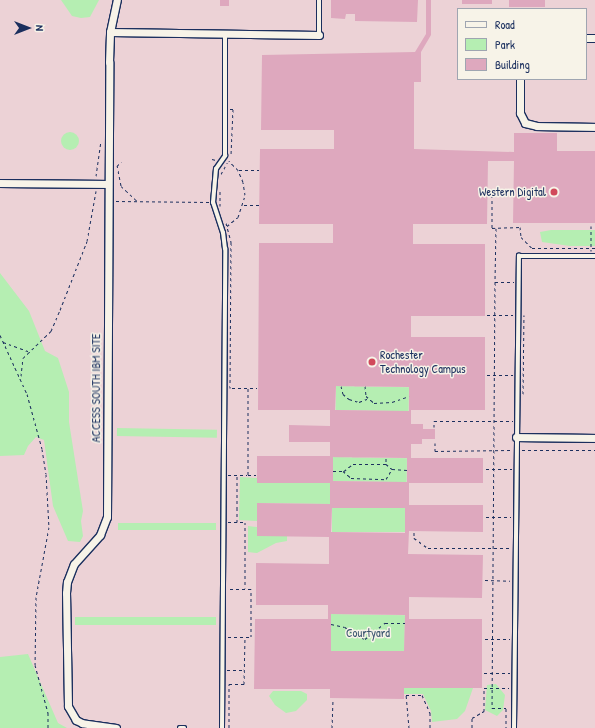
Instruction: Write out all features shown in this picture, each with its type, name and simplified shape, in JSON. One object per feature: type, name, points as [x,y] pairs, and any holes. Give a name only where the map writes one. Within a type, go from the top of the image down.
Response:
[{"type":"street","name":"ACCESS SOUTH IBM SITE","points":[[116,728],[87,725],[76,720],[68,706],[66,696],[67,582],[74,564],[100,536],[106,517],[107,184],[110,32],[117,0]]},
{"type":"street","points":[[110,32],[225,35],[319,35]]},
{"type":"street","points":[[520,80],[520,113],[525,123],[537,126],[595,127]]},
{"type":"street","points":[[0,183],[107,184]]},
{"type":"street","points":[[516,437],[595,438]]},
{"type":"lane","points":[[319,35],[320,0]]},
{"type":"lane","points":[[222,728],[222,475],[225,249],[213,202],[216,169],[225,156],[225,35]]},
{"type":"lane","points":[[514,728],[519,256],[593,256]]},
{"type":"path","points":[[220,178],[232,149],[233,109],[225,109]]},
{"type":"path","points":[[21,376],[23,358],[29,351],[43,341],[51,331],[87,241],[96,184],[98,153],[101,143]]},
{"type":"path","points":[[121,162],[117,166],[118,181],[137,201]]},
{"type":"path","points":[[221,229],[238,217],[243,205],[244,182],[238,170],[259,170]]},
{"type":"path","points":[[107,201],[220,203],[220,184]]},
{"type":"path","points":[[487,189],[492,189],[492,228],[520,227],[521,238],[532,248],[595,248]]},
{"type":"path","points":[[243,205],[260,205]]},
{"type":"path","points":[[227,226],[231,242],[230,388]]},
{"type":"path","points":[[591,226],[591,248],[593,256]]},
{"type":"path","points":[[496,228],[492,708],[506,708],[506,728]]},
{"type":"path","points":[[495,282],[519,282]]},
{"type":"path","points":[[487,315],[524,315],[523,376],[487,375]]},
{"type":"path","points":[[0,335],[21,376],[40,442],[48,495],[48,544],[35,609],[35,664],[48,713],[48,728]]},
{"type":"path","points":[[3,342],[29,351]]},
{"type":"path","points":[[341,386],[343,394],[348,399],[359,402],[368,399],[380,403],[409,396]]},
{"type":"path","points":[[365,386],[368,399]]},
{"type":"path","points":[[223,388],[257,388]]},
{"type":"path","points":[[248,388],[248,475]]},
{"type":"path","points":[[434,427],[434,421],[517,421]]},
{"type":"path","points":[[434,442],[434,451],[595,450]]},
{"type":"path","points":[[386,458],[386,464]]},
{"type":"path","points":[[333,471],[344,471],[353,464],[386,464],[392,469],[407,470]]},
{"type":"path","points":[[344,471],[351,478],[386,479],[392,469]]},
{"type":"path","points":[[486,469],[494,469]]},
{"type":"path","points":[[222,475],[256,475]]},
{"type":"path","points":[[237,475],[237,522],[245,522],[245,589]]},
{"type":"path","points":[[486,517],[516,517]]},
{"type":"path","points":[[414,532],[414,538],[428,548],[493,548]]},
{"type":"path","points":[[485,580],[515,581]]},
{"type":"path","points":[[222,589],[251,589],[251,637],[222,637]]},
{"type":"path","points":[[331,624],[345,627],[356,636],[365,639],[385,624],[405,623]]},
{"type":"path","points":[[229,728],[229,684],[244,684],[245,637]]},
{"type":"path","points":[[485,639],[514,640]]},
{"type":"path","points":[[222,670],[244,670]]},
{"type":"path","points":[[484,673],[514,673]]},
{"type":"path","points":[[472,728],[472,718],[484,710],[484,688],[514,688]]},
{"type":"path","points":[[409,728],[406,695],[422,695],[430,713],[430,728]]},
{"type":"path","points":[[332,728],[333,699]]},
{"type":"shaded area","points":[[0,0],[595,0],[595,728],[0,728]]},
{"type":"green space","points":[[61,0],[99,0],[90,17],[81,18],[72,16]]},
{"type":"green space","points":[[66,132],[74,132],[79,137],[77,148],[74,150],[66,150],[61,145],[61,137]]},
{"type":"green space","points":[[551,230],[595,230],[595,246],[570,246],[542,242],[540,232]]},
{"type":"green space","points":[[0,273],[29,311],[45,351],[58,358],[69,392],[69,422],[83,511],[81,521],[83,536],[80,542],[68,541],[53,506],[44,440],[36,437],[28,446],[24,455],[0,456]]},
{"type":"green space","points":[[336,386],[409,387],[409,411],[336,410]]},
{"type":"green space","points":[[117,428],[217,430],[217,438],[117,436]]},
{"type":"green space","points":[[333,457],[407,458],[407,482],[333,481]]},
{"type":"green space","points":[[240,477],[257,478],[258,483],[330,483],[330,504],[257,503],[257,521],[239,520]]},
{"type":"green space","points":[[332,508],[405,508],[405,532],[332,532]]},
{"type":"green space","points":[[118,523],[216,523],[216,530],[118,530]]},
{"type":"green space","points":[[248,526],[257,527],[257,536],[287,536],[287,541],[276,543],[257,553],[248,552]]},
{"type":"green space","name":"Courtyard","points":[[331,614],[405,615],[404,652],[330,651]]},
{"type":"green space","points":[[75,617],[216,617],[216,625],[75,625]]},
{"type":"green space","points":[[28,654],[58,723],[67,728],[0,728],[0,657]]},
{"type":"green space","points":[[496,684],[505,695],[503,710],[497,716],[485,710],[487,685]]},
{"type":"green space","points":[[404,688],[473,688],[465,711],[457,719],[432,722],[431,711],[423,694],[404,694]]},
{"type":"green space","points":[[273,691],[301,691],[307,694],[307,700],[296,711],[286,713],[275,705],[269,696]]},
{"type":"building","points":[[220,0],[229,0],[229,6],[220,6]]},
{"type":"building","points":[[331,0],[418,0],[417,22],[355,21],[355,14],[346,14],[345,19],[331,18]]},
{"type":"building","name":"Rochester Technology Campus","points":[[426,0],[431,0],[431,35],[421,52],[421,82],[414,82],[414,149],[514,152],[514,133],[557,133],[557,151],[595,151],[595,223],[513,223],[514,161],[488,161],[487,224],[413,224],[413,244],[485,244],[485,316],[411,316],[411,337],[485,337],[485,410],[411,410],[411,424],[423,424],[423,429],[435,429],[435,439],[422,439],[422,444],[411,444],[411,458],[483,458],[483,483],[409,483],[409,505],[483,505],[483,532],[409,531],[408,554],[483,555],[482,598],[409,597],[409,619],[482,619],[482,688],[404,688],[404,699],[330,698],[330,689],[254,689],[255,619],[328,619],[328,605],[256,605],[256,563],[329,564],[329,537],[257,536],[257,503],[330,504],[330,483],[257,483],[257,456],[330,456],[330,442],[289,442],[289,425],[330,426],[330,410],[258,410],[259,243],[333,243],[333,224],[259,224],[260,149],[334,149],[334,130],[261,130],[262,55],[415,52],[426,34]],"holes":[[[336,386],[409,387],[409,411],[335,410]],[[333,457],[407,458],[407,482],[333,481]],[[332,508],[405,508],[405,533],[331,532]],[[331,614],[405,615],[404,651],[331,651]]]},
{"type":"building","points":[[462,0],[492,0],[492,4],[462,4]]},
{"type":"building","points":[[509,0],[545,0],[545,7],[509,7]]},
{"type":"place","name":"Western Digital","points":[[554,192]]},
{"type":"place","name":"Rochester Technology Campus","points":[[372,362]]}]
